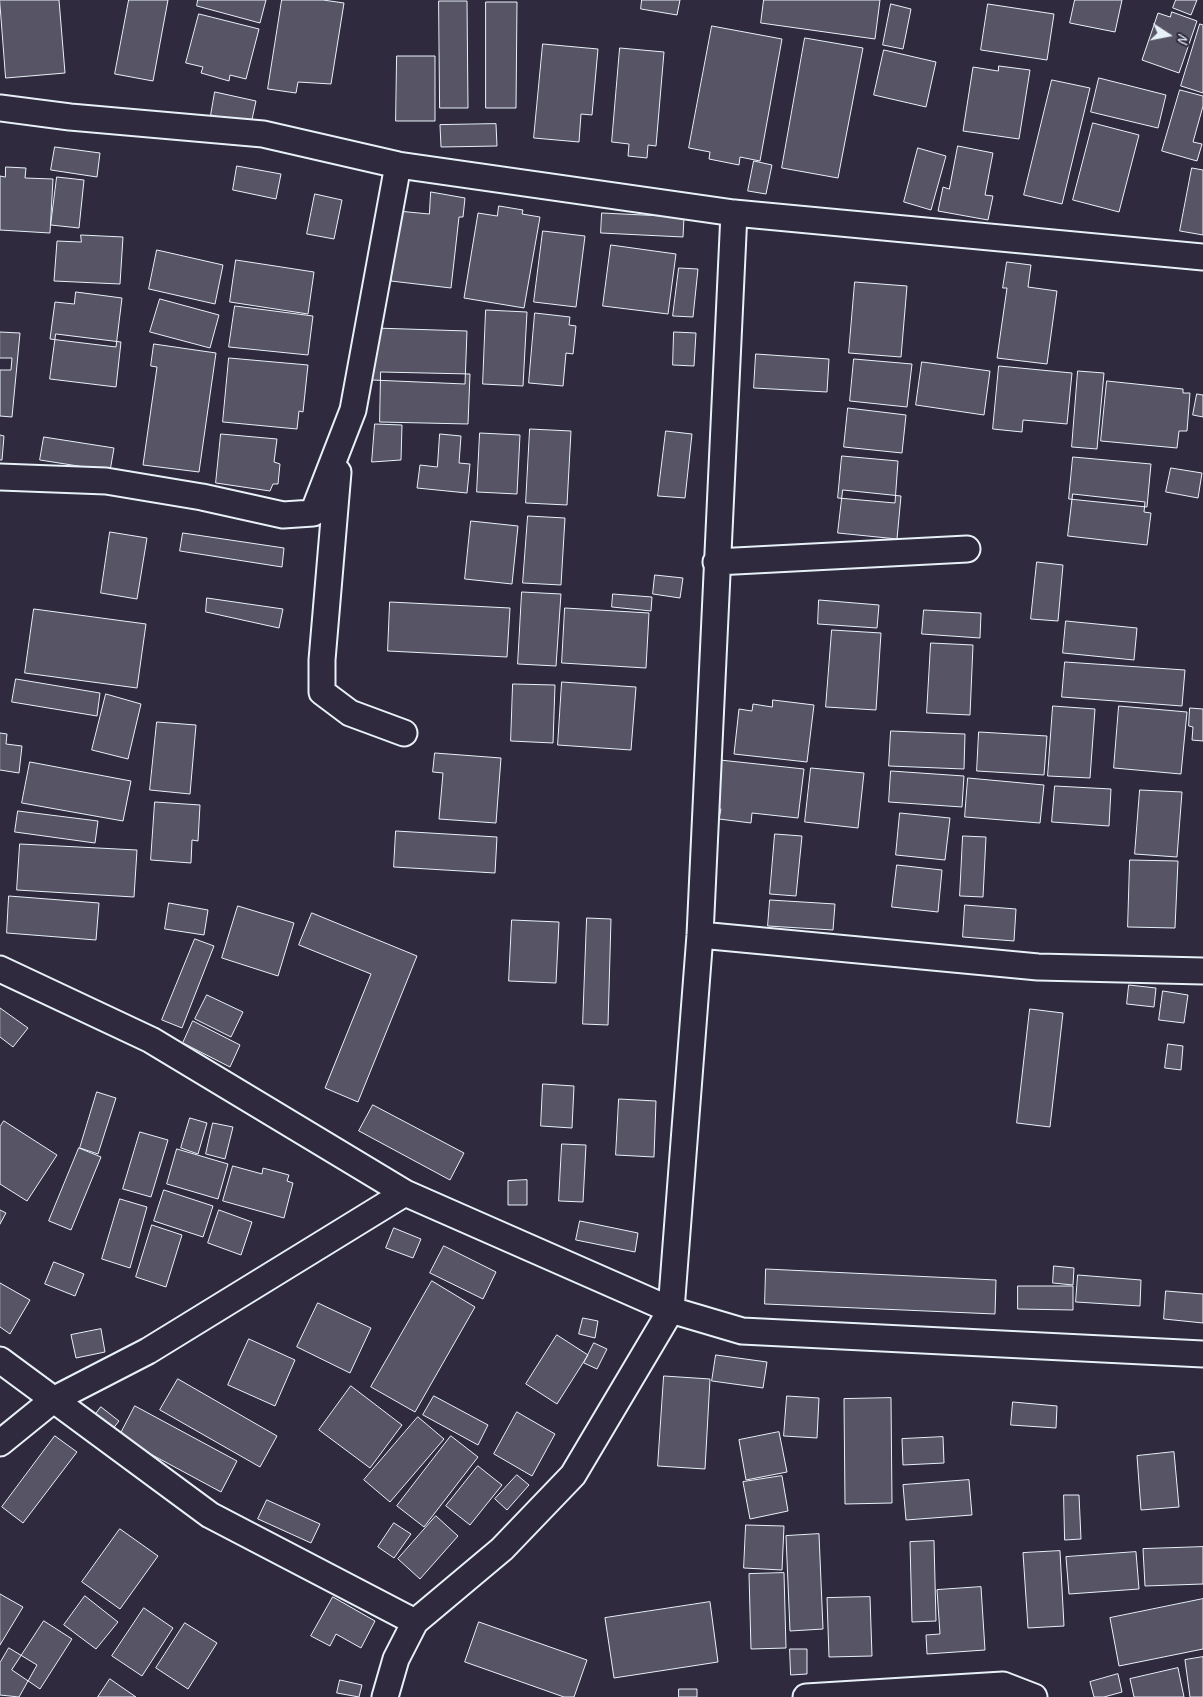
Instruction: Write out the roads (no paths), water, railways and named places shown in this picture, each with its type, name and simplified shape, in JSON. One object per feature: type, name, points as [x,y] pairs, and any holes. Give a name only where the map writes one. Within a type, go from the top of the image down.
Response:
[{"type":"street","points":[[0,108],[70,117],[263,134],[398,164],[734,213],[1203,257]]},
{"type":"street","points":[[2,481],[106,481],[202,497],[283,515],[313,513],[341,447],[353,410],[398,164]]},
{"type":"street","points":[[385,1697],[396,1659],[415,1622],[502,1549],[573,1475],[671,1310],[700,935],[716,562],[734,213]]},
{"type":"street","points":[[341,447],[322,660],[322,692],[350,713],[404,733]]},
{"type":"street","points":[[716,562],[967,549]]},
{"type":"street","points":[[700,935],[1038,967],[1203,971]]},
{"type":"street","points":[[0,970],[151,1040],[405,1193],[671,1310],[742,1331],[1203,1354]]},
{"type":"street","points":[[0,1444],[52,1400],[148,1351],[405,1193]]},
{"type":"street","points":[[0,1360],[210,1515],[415,1622]]},
{"type":"street","points":[[806,1697],[1003,1685],[1034,1697]]}]
